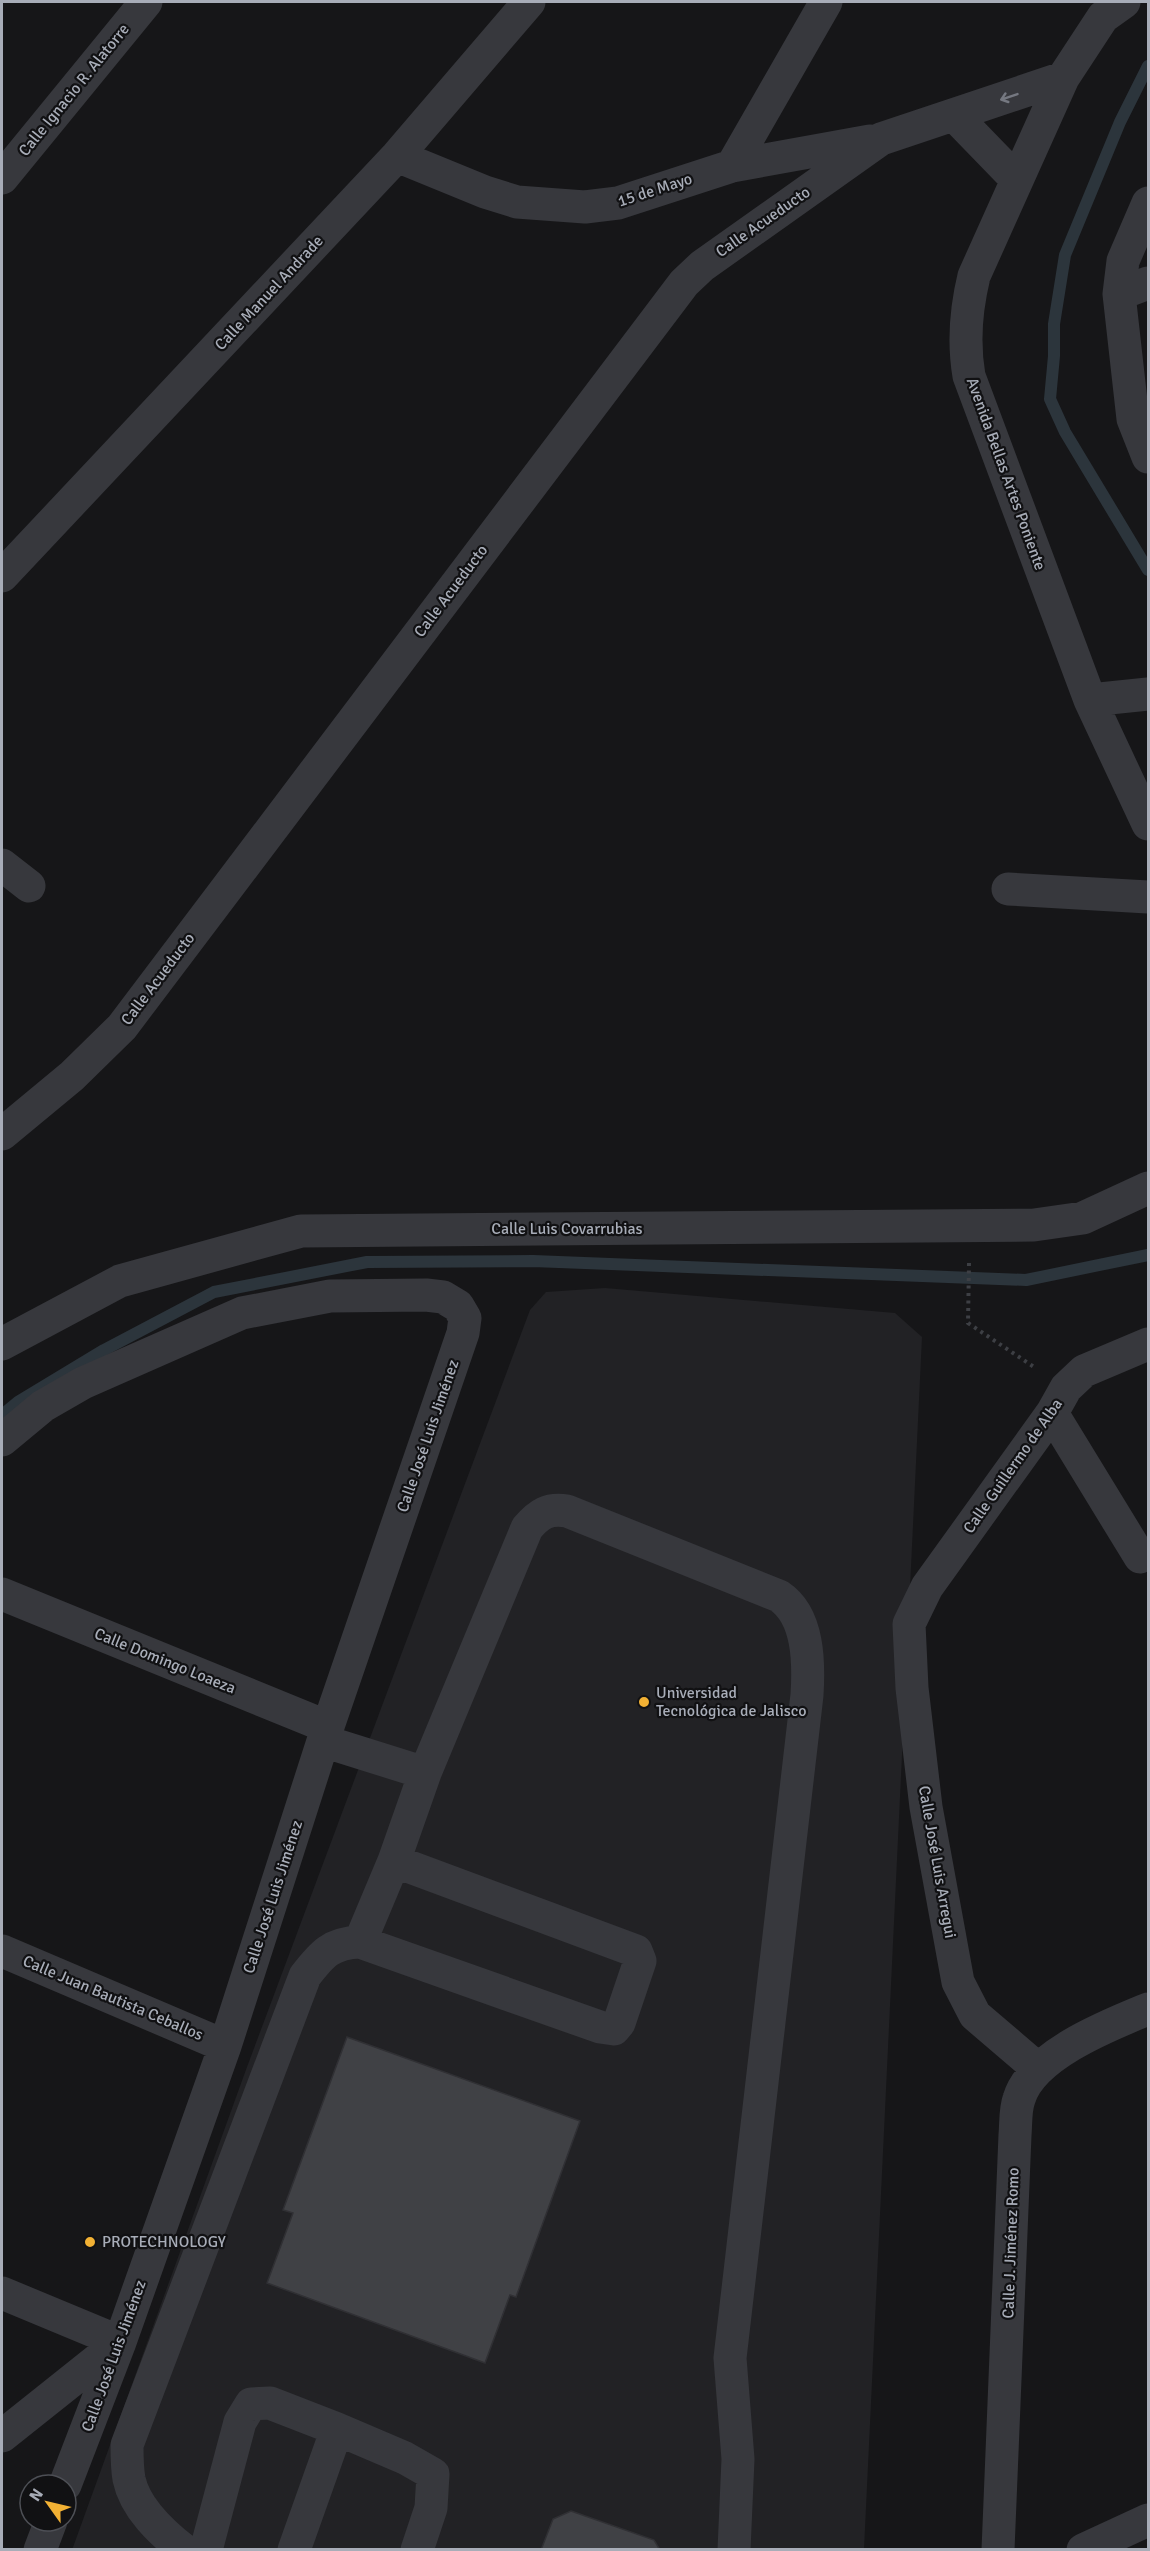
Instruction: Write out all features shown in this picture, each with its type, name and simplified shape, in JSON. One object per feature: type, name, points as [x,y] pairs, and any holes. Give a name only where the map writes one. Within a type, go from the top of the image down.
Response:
[{"type":"street","name":"Calle Ignacio R. Alatorre","points":[[2,178],[146,2]]},
{"type":"street","name":"Calle Manuel Andrade","points":[[2,576],[398,156],[529,2]]},
{"type":"street","points":[[732,166],[825,2]]},
{"type":"street","name":"Avenida Bellas Artes Poniente","points":[[1124,2],[1103,16],[1062,78],[974,276],[968,301],[965,353],[969,376],[1090,699],[1149,824]]},
{"type":"street","name":"Calle Acueducto","points":[[2,1134],[72,1076],[122,1027],[684,282],[702,266],[881,139],[955,116],[1062,78]]},
{"type":"street","points":[[955,116],[1017,180]]},
{"type":"street","name":"15 de Mayo","points":[[398,156],[517,202],[553,207],[585,207],[618,203],[732,166],[881,139]]},
{"type":"street","points":[[1149,203],[1123,261],[1134,289],[1141,416],[1149,457]]},
{"type":"street","points":[[1090,699],[1149,694]]},
{"type":"street","points":[[2,865],[28,886]]},
{"type":"street","points":[[1008,889],[1149,897]]},
{"type":"street","name":"Calle Luis Covarrubias","points":[[2,1344],[120,1281],[302,1231],[1034,1225],[1083,1218],[1149,1188]]},
{"type":"street","name":"Calle José Luis Jiménez","points":[[2,1440],[43,1406],[83,1383],[242,1313],[330,1296],[426,1295],[443,1297],[458,1306],[465,1318],[463,1333],[326,1734],[225,2046],[120,2342],[70,2473]]},
{"type":"street","name":"Calle Guillermo de Alba","points":[[909,1624],[927,1587],[1059,1401],[1084,1371],[1149,1344]]},
{"type":"street","points":[[1059,1401],[1140,1557]]},
{"type":"street","points":[[360,1942],[394,1861],[425,1773],[527,1528],[536,1517],[546,1511],[556,1509],[567,1511],[789,1602],[796,1613],[809,1667],[730,2358],[738,2459],[734,2550]]},
{"type":"street","name":"Calle Domingo Loaeza","points":[[2,1594],[326,1734],[425,1773]]},
{"type":"street","name":"Calle José Luis Arregui","points":[[909,1624],[912,1688],[926,1807],[958,1982],[975,2015],[1037,2068]]},
{"type":"street","points":[[184,2550],[160,2530],[139,2503],[129,2480],[127,2445],[305,1976],[323,1953],[345,1942],[360,1942],[600,2027],[614,2029],[619,2023],[640,1961],[636,1951],[394,1861]]},
{"type":"street","name":"Calle Juan Bautista Ceballos","points":[[2,1951],[225,2046]]},
{"type":"street","name":"Calle J. Jiménez Romo","points":[[998,2550],[1015,2135],[1019,2098],[1037,2068],[1060,2051],[1145,2020]]},
{"type":"street","points":[[2,2294],[120,2342],[2,2436]]},
{"type":"street","points":[[206,2550],[240,2422],[251,2404],[270,2403],[405,2458],[433,2474],[431,2508],[417,2550]]},
{"type":"street","points":[[294,2550],[337,2429]]},
{"type":"street","points":[[1083,2550],[1149,2520]]},
{"type":"street","points":[[40,2550],[46,2533]]},
{"type":"path","points":[[969,1265],[968,1323],[1059,1401]]},
{"type":"shaded area","name":"Universidad Tecnológica de Jalisco","points":[[605,1288],[895,1313],[922,1337],[864,2549],[72,2550],[247,2067],[530,1310],[546,1292]]},
{"type":"building","points":[[347,2037],[580,2121],[516,2297],[510,2295],[485,2363],[267,2283],[293,2213],[283,2210]]},
{"type":"building","points":[[571,2511],[654,2540],[660,2550],[541,2550],[553,2519]]},
{"type":"waterway","points":[[1148,66],[1120,122],[1065,255],[1054,324],[1050,399],[1065,432],[1148,570]]},
{"type":"waterway","points":[[2,1415],[18,1402],[104,1350],[214,1292],[367,1262],[533,1261],[1026,1280],[1148,1255]]},
{"type":"place","name":"Universidad Tecnológica de Jalisco","points":[[644,1702]]},
{"type":"place","name":"PROTECHNOLOGY","points":[[90,2242]]}]
